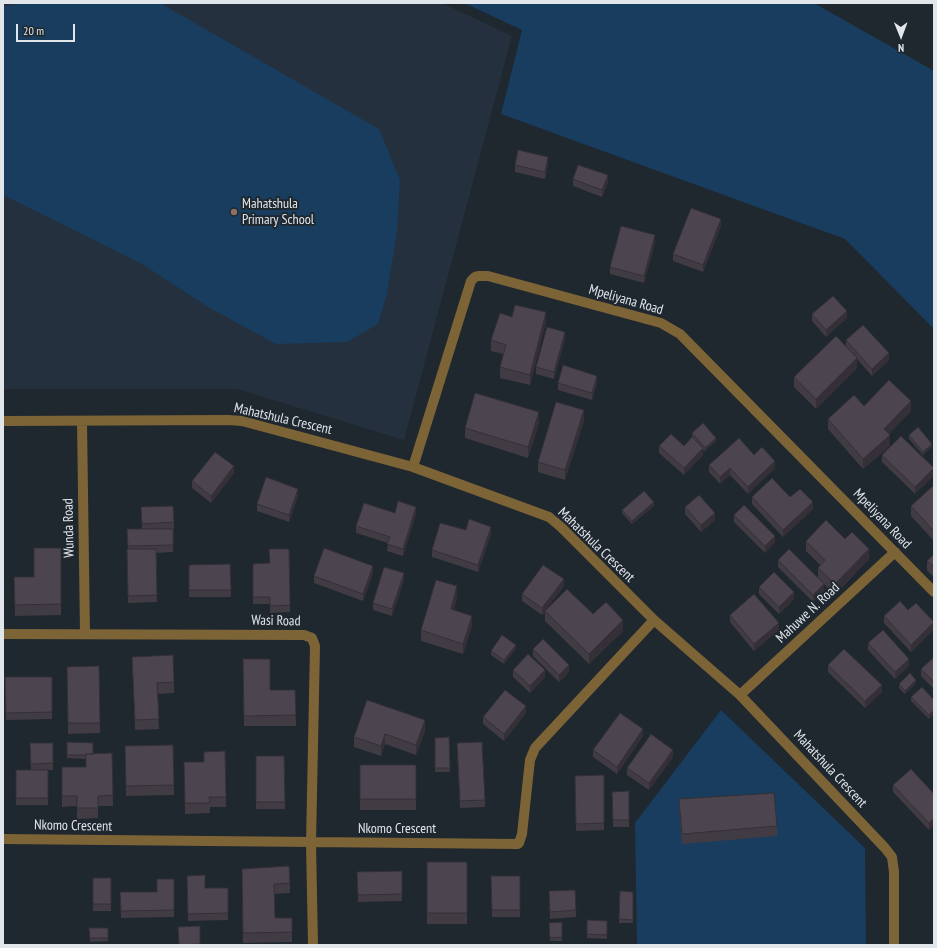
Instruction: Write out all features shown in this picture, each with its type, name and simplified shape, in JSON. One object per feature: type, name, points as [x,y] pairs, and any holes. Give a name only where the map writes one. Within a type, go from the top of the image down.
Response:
[{"type":"street","name":"Mpeliyana Road","points":[[413,467],[471,281],[478,276],[488,276],[661,323],[680,334],[934,592]]},
{"type":"street","name":"Mahatshula Crescent","points":[[3,421],[242,421],[413,467],[549,517],[561,526],[654,620],[740,694],[885,848],[892,857],[894,872],[894,945]]},
{"type":"street","name":"Wunda Road","points":[[82,421],[85,634]]},
{"type":"street","name":"Mahuwe N. Road","points":[[740,694],[895,552]]},
{"type":"street","name":"Nkomo Crescent","points":[[3,839],[311,843],[519,843],[522,834],[530,760],[535,748],[654,620]]},
{"type":"street","name":"Wasi Road","points":[[3,634],[304,635],[312,638],[315,646],[311,843],[313,945]]},
{"type":"shaded area","name":"Mahatshula Primary School","points":[[3,3],[442,3],[512,36],[404,440],[237,389],[3,389]]},
{"type":"shaded area","points":[[22,3],[160,3],[379,129],[400,180],[397,232],[387,294],[378,324],[347,342],[276,344],[208,307],[142,264],[3,195],[3,7]]},
{"type":"shaded area","points":[[464,3],[814,3],[934,71],[934,329],[845,239],[501,114],[522,30]]},
{"type":"shaded area","points":[[721,710],[865,848],[866,945],[637,945],[635,823]]},
{"type":"building","points":[[518,150],[548,157],[545,172],[515,165]]},
{"type":"building","points":[[578,165],[608,175],[602,190],[573,179]]},
{"type":"building","points":[[691,208],[721,219],[703,265],[673,254]]},
{"type":"building","points":[[621,226],[655,235],[644,276],[610,267]]},
{"type":"building","points":[[833,296],[847,311],[826,330],[812,314]]},
{"type":"building","points":[[515,305],[546,312],[530,375],[500,367],[506,345],[491,340],[500,313],[512,317]]},
{"type":"building","points":[[863,325],[889,353],[872,369],[846,340]]},
{"type":"building","points":[[547,327],[565,332],[554,372],[536,367]]},
{"type":"building","points":[[836,336],[857,358],[816,399],[794,377]]},
{"type":"building","points":[[563,365],[597,376],[592,393],[558,383]]},
{"type":"building","points":[[889,380],[911,401],[884,429],[890,435],[863,459],[828,419],[854,395],[864,406]]},
{"type":"building","points":[[475,393],[539,412],[528,447],[465,428]]},
{"type":"building","points":[[556,402],[584,410],[565,470],[538,462]]},
{"type":"building","points":[[703,423],[716,438],[705,448],[692,433]]},
{"type":"building","points":[[918,427],[932,444],[923,452],[909,435]]},
{"type":"building","points":[[671,434],[684,446],[692,437],[703,448],[684,468],[659,446]]},
{"type":"building","points":[[901,436],[934,468],[915,487],[882,455]]},
{"type":"building","points":[[739,438],[754,455],[762,447],[775,461],[748,487],[730,468],[720,477],[709,465]]},
{"type":"building","points":[[215,452],[234,466],[211,496],[192,481]]},
{"type":"building","points":[[266,477],[298,489],[289,515],[257,504]]},
{"type":"building","points":[[772,478],[790,497],[800,489],[813,502],[783,530],[752,497]]},
{"type":"building","points":[[934,485],[934,531],[911,506]]},
{"type":"building","points":[[644,491],[654,502],[632,521],[622,510]]},
{"type":"building","points":[[699,495],[715,513],[701,525],[685,507]]},
{"type":"building","points":[[398,501],[416,507],[403,549],[387,544],[390,537],[356,526],[364,503],[395,513]]},
{"type":"building","points":[[744,505],[775,536],[765,546],[734,515]]},
{"type":"building","points":[[173,506],[174,522],[142,524],[141,507]]},
{"type":"building","points":[[469,519],[491,527],[478,565],[432,550],[440,523],[466,530]]},
{"type":"building","points":[[826,520],[845,539],[852,532],[869,549],[835,584],[818,568],[825,560],[806,541]]},
{"type":"building","points":[[127,529],[173,529],[173,545],[128,546]]},
{"type":"building","points":[[34,548],[61,548],[61,604],[15,605],[14,577],[34,577]]},
{"type":"building","points":[[324,548],[373,566],[363,594],[314,576]]},
{"type":"building","points":[[127,549],[156,549],[157,595],[128,596]]},
{"type":"building","points":[[269,549],[289,549],[290,605],[270,606],[270,597],[253,597],[253,564],[270,563]]},
{"type":"building","points":[[789,549],[824,584],[813,595],[778,560]]},
{"type":"building","points":[[934,554],[934,567],[927,561]]},
{"type":"building","points":[[230,564],[231,590],[189,590],[189,565]]},
{"type":"building","points":[[543,565],[564,579],[542,608],[522,594]]},
{"type":"building","points":[[384,567],[404,573],[392,609],[373,603]]},
{"type":"building","points":[[774,572],[794,592],[779,607],[759,587]]},
{"type":"building","points":[[436,580],[457,586],[451,609],[472,616],[463,644],[421,630]]},
{"type":"building","points":[[567,589],[593,614],[606,602],[623,620],[589,654],[545,611]]},
{"type":"building","points":[[754,594],[779,623],[754,644],[730,615]]},
{"type":"building","points":[[900,601],[908,610],[916,603],[934,622],[911,645],[884,616]]},
{"type":"building","points":[[883,630],[909,659],[895,672],[868,643]]},
{"type":"building","points":[[502,635],[516,645],[504,660],[491,651]]},
{"type":"building","points":[[543,639],[569,665],[559,675],[533,649]]},
{"type":"building","points":[[844,649],[882,685],[865,701],[828,665]]},
{"type":"building","points":[[528,654],[545,670],[530,686],[513,670]]},
{"type":"building","points":[[173,655],[174,682],[157,683],[159,719],[135,720],[132,657]]},
{"type":"building","points":[[934,657],[934,682],[921,669]]},
{"type":"building","points":[[243,659],[270,659],[270,690],[295,690],[296,715],[244,716]]},
{"type":"building","points":[[99,666],[100,723],[68,723],[67,667]]},
{"type":"building","points":[[910,673],[916,680],[905,691],[899,684]]},
{"type":"building","points":[[5,677],[52,677],[52,712],[6,713]]},
{"type":"building","points":[[922,687],[934,700],[934,710],[929,715],[911,697]]},
{"type":"building","points":[[505,690],[526,706],[504,734],[483,717]]},
{"type":"building","points":[[367,700],[425,720],[416,745],[385,734],[381,746],[354,737]]},
{"type":"building","points":[[620,713],[643,729],[617,767],[593,750]]},
{"type":"building","points":[[651,734],[673,750],[649,783],[627,768]]},
{"type":"building","points":[[449,737],[450,768],[435,768],[435,738]]},
{"type":"building","points":[[67,742],[93,743],[93,754],[67,755]]},
{"type":"building","points":[[482,742],[485,800],[460,801],[457,743]]},
{"type":"building","points":[[30,743],[53,743],[53,763],[31,764]]},
{"type":"building","points":[[173,745],[174,785],[126,786],[125,746]]},
{"type":"building","points":[[225,751],[226,797],[209,797],[210,803],[185,803],[184,762],[204,762],[204,752]]},
{"type":"building","points":[[112,753],[113,795],[98,796],[98,808],[77,808],[77,796],[62,796],[62,767],[86,767],[86,754]]},
{"type":"building","points":[[256,756],[284,756],[285,802],[256,802]]},
{"type":"building","points":[[360,765],[416,765],[416,799],[360,799]]},
{"type":"building","points":[[911,769],[934,794],[934,818],[929,823],[893,785]]},
{"type":"building","points":[[16,770],[48,770],[48,798],[16,798]]},
{"type":"building","points":[[604,775],[604,823],[576,824],[575,776]]},
{"type":"building","points":[[629,791],[629,820],[613,820],[612,792]]},
{"type":"building","points":[[774,793],[777,826],[682,834],[679,799]]},
{"type":"building","points":[[427,862],[467,862],[467,913],[427,913]]},
{"type":"building","points":[[289,866],[290,883],[274,884],[275,918],[292,918],[292,932],[243,933],[242,869]]},
{"type":"building","points":[[402,871],[402,894],[358,895],[357,872]]},
{"type":"building","points":[[205,875],[205,888],[228,888],[228,913],[188,914],[187,876]]},
{"type":"building","points":[[491,876],[520,876],[520,910],[492,910]]},
{"type":"building","points":[[93,878],[111,878],[111,904],[93,904]]},
{"type":"building","points":[[157,879],[174,879],[174,910],[121,911],[120,892],[157,892]]},
{"type":"building","points":[[575,890],[576,910],[550,912],[549,891]]},
{"type":"building","points":[[620,891],[633,892],[633,920],[619,919]]},
{"type":"building","points":[[587,920],[607,921],[607,935],[587,934]]},
{"type":"building","points":[[562,922],[562,937],[550,938],[549,923]]},
{"type":"building","points":[[200,926],[200,944],[179,945],[178,927]]},
{"type":"building","points":[[89,928],[108,928],[108,938],[90,938]]},
{"type":"place","name":"Mahatshula Primary School","points":[[234,212]]}]
